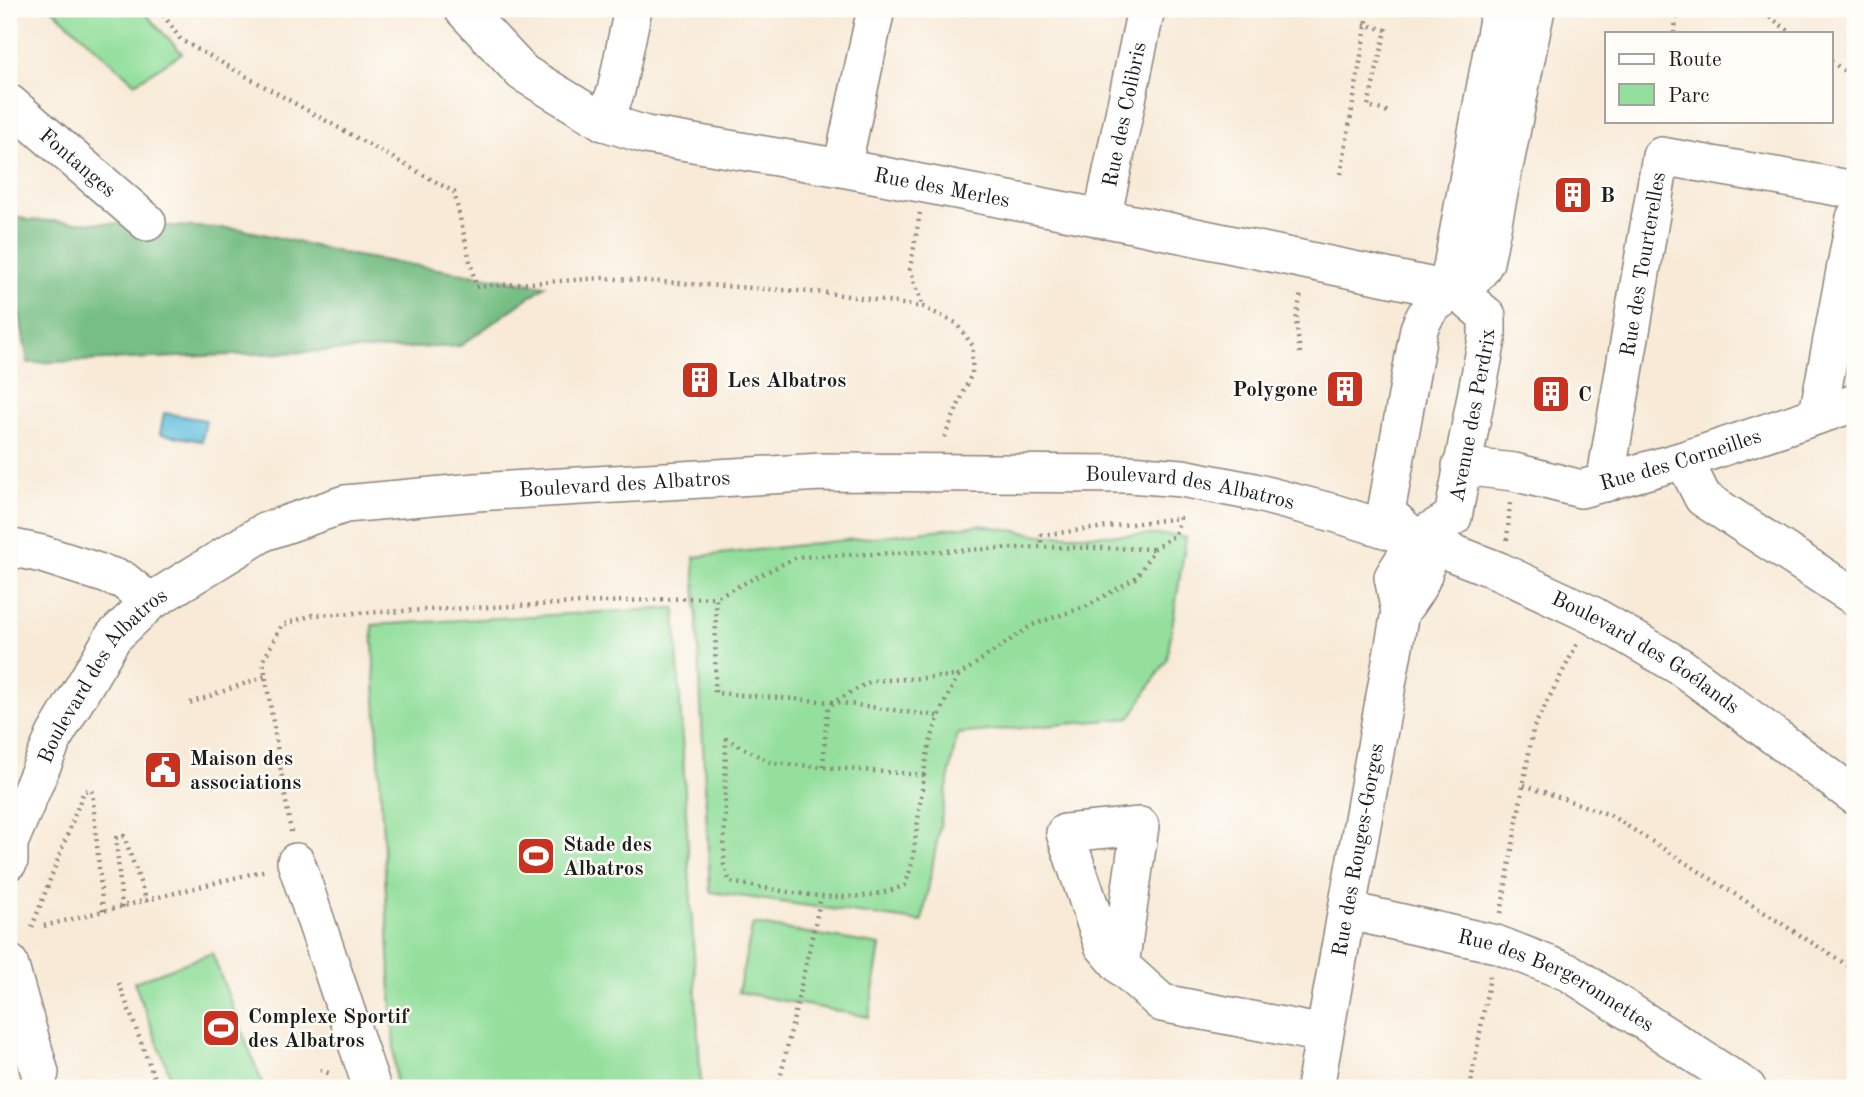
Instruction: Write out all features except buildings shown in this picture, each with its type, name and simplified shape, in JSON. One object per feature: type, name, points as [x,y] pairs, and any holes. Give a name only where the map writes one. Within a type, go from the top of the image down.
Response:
[{"type":"street","name":"Rue des Merles","points":[[463,9],[523,73],[604,122],[646,135],[842,168],[1262,249],[1458,292]]},
{"type":"street","points":[[604,122],[616,92],[633,9]]},
{"type":"street","points":[[842,168],[876,9]]},
{"type":"street","name":"Rue des Colibris","points":[[1101,219],[1146,9]]},
{"type":"street","points":[[1458,292],[1451,272],[1453,257],[1500,9]]},
{"type":"street","points":[[1417,539],[1386,513],[1401,417],[1425,311],[1436,300],[1458,292],[1477,278],[1485,262],[1536,9]]},
{"type":"street","name":"Fontanges","points":[[9,103],[148,222]]},
{"type":"street","name":"Rue des Tourterelles","points":[[1605,483],[1661,156],[1855,190]]},
{"type":"street","points":[[1818,414],[1855,218]]},
{"type":"street","name":"Avenue des Perdrix","points":[[1417,539],[1453,517],[1487,339],[1487,316],[1458,292]]},
{"type":"street","name":"Rue des Corneilles","points":[[1461,467],[1514,472],[1581,489],[1684,460],[1855,403]]},
{"type":"street","points":[[1684,460],[1703,498],[1855,597]]},
{"type":"street","name":"Boulevard des Albatros","points":[[9,862],[9,843],[55,736],[113,637],[150,602],[264,533],[345,504],[476,492],[821,472],[1129,474],[1181,478],[1254,492],[1318,508],[1417,539]]},
{"type":"street","name":"Rue des Rouges-Gorges","points":[[1315,1088],[1401,612],[1422,585],[1426,558],[1417,539]]},
{"type":"street","name":"Boulevard des Goélands","points":[[1417,539],[1499,571],[1592,615],[1681,667],[1855,796]]},
{"type":"street","points":[[9,547],[42,554],[123,580],[150,602]]},
{"type":"street","points":[[296,862],[372,1088]]},
{"type":"street","name":"Rue des Bergeronnettes","points":[[1349,911],[1496,944],[1570,972],[1747,1088]]},
{"type":"street","points":[[9,963],[45,1081]]},
{"type":"street","points":[[1120,965],[1162,1003],[1324,1034]]},
{"type":"street","points":[[9,1052],[27,1061],[45,1081]]},
{"type":"path","points":[[159,9],[181,40],[454,192],[476,286],[602,278],[828,293],[923,307],[956,323],[973,346],[972,373],[943,443]]},
{"type":"path","points":[[1341,174],[1364,24],[1369,9]]},
{"type":"path","points":[[1674,32],[1678,9]]},
{"type":"path","points":[[1758,9],[1791,32]]},
{"type":"path","points":[[1364,24],[1386,30],[1368,106],[1389,112]]},
{"type":"path","points":[[1832,62],[1855,79]]},
{"type":"path","points":[[910,207],[920,210],[910,269],[923,307]]},
{"type":"path","points":[[1300,302],[1296,321],[1300,353]]},
{"type":"path","points":[[1506,547],[1511,497]]},
{"type":"path","points":[[923,775],[772,762],[726,739],[724,865],[730,882],[821,897],[882,895],[905,885],[912,864],[923,775],[937,716],[958,676],[1032,625],[1087,606],[1137,578],[1154,549],[1175,535],[1180,518],[1041,536],[1041,547]]},
{"type":"path","points":[[44,926],[296,862],[263,661],[282,625],[313,615],[716,597],[797,557],[1041,547],[1154,549]]},
{"type":"path","points":[[716,597],[715,693],[834,702],[937,716]]},
{"type":"path","points":[[1470,1088],[1533,729],[1592,615]]},
{"type":"path","points":[[190,703],[266,676]]},
{"type":"path","points":[[823,766],[827,711],[834,702],[872,681],[958,676]]},
{"type":"path","points":[[1524,785],[1610,815],[1855,970]]},
{"type":"path","points":[[32,927],[84,791],[92,790],[103,912]]},
{"type":"path","points":[[122,908],[116,838],[124,836],[147,902]]},
{"type":"path","points":[[778,1088],[821,897]]},
{"type":"path","points":[[119,983],[158,1088]]},
{"type":"path","points":[[320,1070],[330,1072],[333,1080]]},
{"type":"green space","points":[[52,9],[141,9],[182,53],[135,83]]},
{"type":"green space","points":[[9,213],[27,220],[241,229],[356,256],[545,286],[460,346],[28,363],[12,271],[9,270]]},
{"type":"green space","points":[[980,525],[1041,535],[1175,535],[1186,538],[1167,659],[1130,718],[957,734],[922,922],[710,892],[694,557]]},
{"type":"green space","name":"Stade des Albatros","points":[[675,608],[701,1088],[396,1088],[372,625]]},
{"type":"green space","points":[[753,924],[880,945],[869,1017],[738,992]]},
{"type":"green space","points":[[212,953],[264,1088],[175,1088],[134,982]]},
{"type":"water","points":[[164,413],[206,420],[202,441],[160,434]]},
{"type":"place","name":"B","points":[[1573,195]]},
{"type":"place","name":"Les Albatros","points":[[700,380]]},
{"type":"place","name":"Polygone","points":[[1345,389]]},
{"type":"place","name":"C","points":[[1551,394]]},
{"type":"place","name":"Maison des associations","points":[[163,770]]},
{"type":"place","name":"Stade des Albatros","points":[[536,856]]},
{"type":"place","name":"Complexe Sportif des Albatros","points":[[221,1028]]}]
